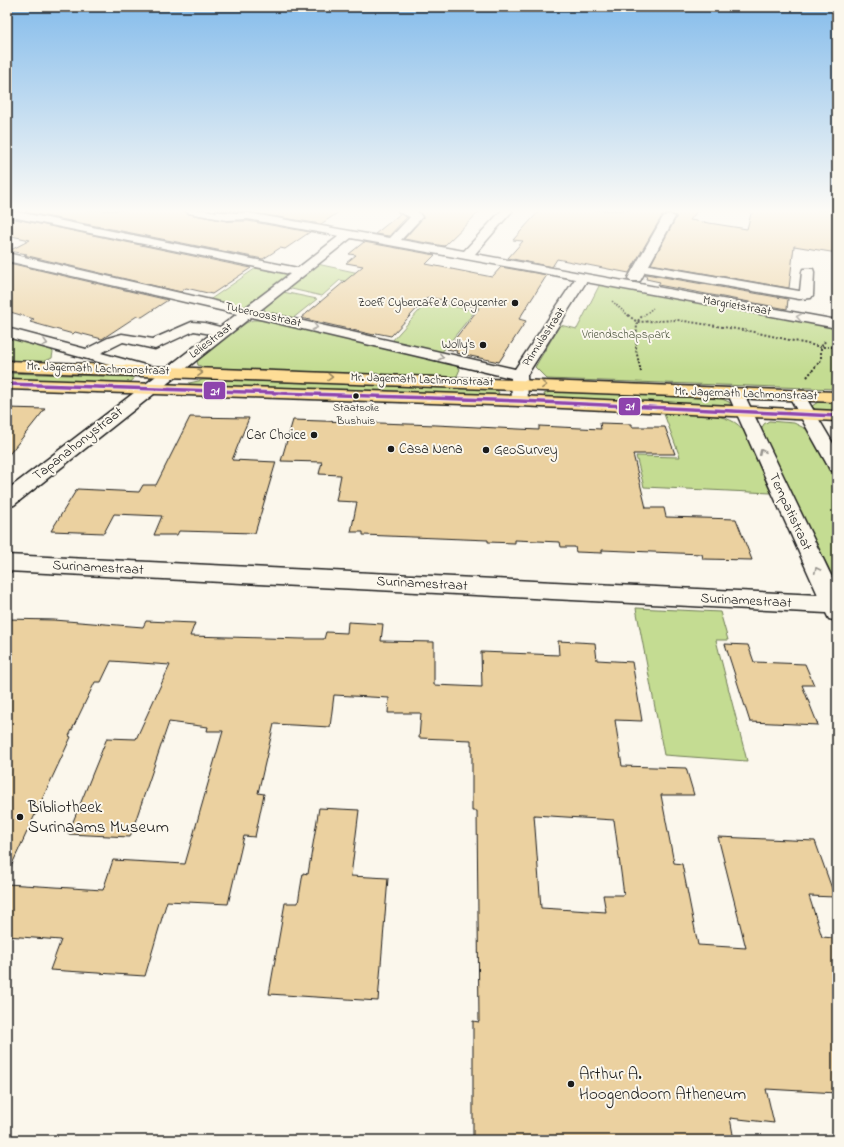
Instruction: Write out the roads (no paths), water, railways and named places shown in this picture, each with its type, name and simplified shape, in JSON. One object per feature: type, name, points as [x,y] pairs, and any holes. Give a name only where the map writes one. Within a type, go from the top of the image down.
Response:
[{"type":"main road","name":"Mr. Jagernath Lachmonstraat","points":[[7,366],[171,372],[519,379],[645,390],[837,397]]},
{"type":"main road","name":"Mr. Jagernath Lachmonstraat","points":[[7,384],[520,401],[744,413],[837,416]]},
{"type":"street","name":"Tuberoosstraat","points":[[36,264],[249,312],[519,379]]},
{"type":"street","points":[[259,264],[301,272]]},
{"type":"street","name":"Leliestraat","points":[[148,389],[312,264]]},
{"type":"street","name":"Margrietstraat","points":[[510,264],[837,324]]},
{"type":"street","points":[[632,287],[643,264]]},
{"type":"street","points":[[641,267],[799,295],[806,295],[808,272]]},
{"type":"street","name":"Primulastraat","points":[[520,401],[519,379],[582,278]]},
{"type":"street","points":[[88,354],[122,338],[155,344],[192,326],[204,327],[222,333]]},
{"type":"street","points":[[7,332],[146,370]]},
{"type":"street","name":"Tapanahonystraat","points":[[7,500],[148,389]]},
{"type":"street","name":"Tempatistraat","points":[[736,394],[836,607]]},
{"type":"street","points":[[797,396],[837,466]]},
{"type":"street","name":"Surinamestraat","points":[[7,563],[836,607]]},
{"type":"place","name":"Zoeff Cybercafe & Copycenter","points":[[515,303]]},
{"type":"place","name":"Wolly's","points":[[483,345]]},
{"type":"place","name":"Staatsolie Bushuis","points":[[356,396]]},
{"type":"place","name":"Car Choice","points":[[314,435]]},
{"type":"place","name":"Casa Nena","points":[[391,449]]},
{"type":"place","name":"GeoSurvey","points":[[486,450]]},
{"type":"place","name":"Bibliotheek Surinaams Museum","points":[[20,817]]},
{"type":"place","name":"Arthur A. Hoogendoorn Atheneum","points":[[571,1084]]},
{"type":"park label","name":"Vriendschapspark","points":[[626,335]]}]
